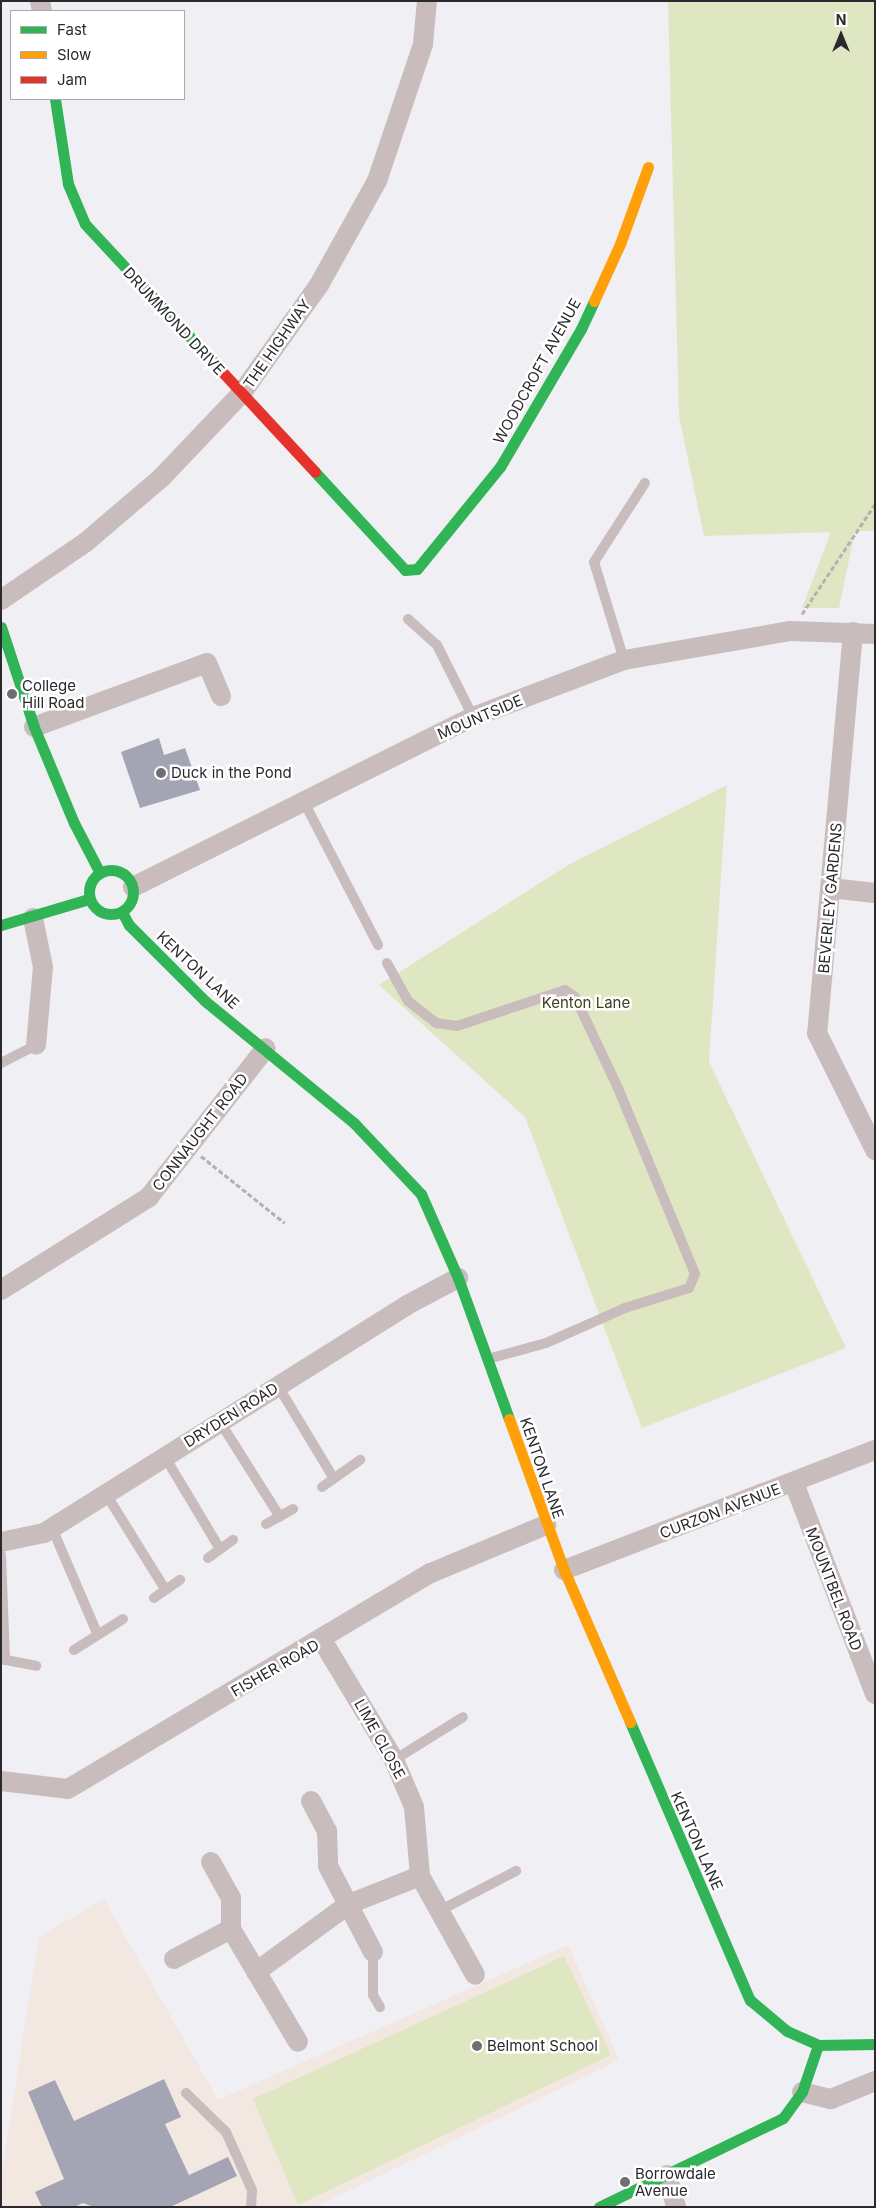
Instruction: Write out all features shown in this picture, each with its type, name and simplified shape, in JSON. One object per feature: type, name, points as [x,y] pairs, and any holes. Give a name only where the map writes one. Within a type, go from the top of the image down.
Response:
[{"type":"street","name":"THE HIGHWAY","points":[[1,600],[86,542],[162,477],[241,394],[318,286],[377,181],[423,44],[427,1]]},
{"type":"street","name":"DRUMMOND DRIVE","points":[[55,100],[68,184],[84,224],[404,570],[416,569]]},
{"type":"street","name":"WOODCROFT AVENUE","points":[[416,569],[500,467],[576,337],[620,244],[648,167]]},
{"type":"street","points":[[2,629],[34,727],[74,823],[100,872]]},
{"type":"street","name":"MOUNTSIDE","points":[[133,887],[473,717],[624,660],[791,631],[875,634]]},
{"type":"street","name":"BEVERLEY GARDENS","points":[[853,632],[832,888],[817,1033],[875,1150]]},
{"type":"street","points":[[34,727],[207,663],[221,696]]},
{"type":"street","points":[[100,872],[120,872],[133,887],[132,901],[122,912],[102,913],[89,899],[91,881],[100,872]]},
{"type":"street","points":[[832,888],[875,893]]},
{"type":"street","points":[[1,925],[33,918],[89,899]]},
{"type":"street","name":"KENTON LANE","points":[[122,912],[129,925],[205,1001],[266,1048],[354,1122],[421,1194],[458,1278],[546,1525],[564,1570],[750,2000],[787,2031],[818,2045],[875,2044]]},
{"type":"street","points":[[33,918],[43,967],[36,1045]]},
{"type":"street","name":"CONNAUGHT ROAD","points":[[1,1290],[149,1197],[266,1048]]},
{"type":"street","name":"DRYDEN ROAD","points":[[1,1542],[44,1533],[407,1305],[458,1278]]},
{"type":"street","name":"CURZON AVENUE","points":[[564,1570],[794,1483],[875,1450]]},
{"type":"street","name":"MOUNTBEL ROAD","points":[[794,1483],[875,1694]]},
{"type":"street","name":"FISHER ROAD","points":[[1,1781],[68,1789],[322,1640],[431,1573],[546,1525]]},
{"type":"street","name":"LIME CLOSE","points":[[322,1640],[394,1760],[414,1807],[420,1876],[475,1975]]},
{"type":"street","points":[[311,1801],[327,1832],[328,1866],[373,1952]]},
{"type":"street","points":[[211,1862],[231,1898],[231,1929],[298,2042]]},
{"type":"street","points":[[256,1972],[349,1904],[420,1876]]},
{"type":"street","points":[[174,1959],[231,1929]]},
{"type":"street","points":[[599,2207],[783,2118],[802,2092],[818,2045]]},
{"type":"street","points":[[802,2092],[831,2099],[875,2082]]},
{"type":"street","points":[[667,2174],[676,2207]]},
{"type":"lane","points":[[624,660],[594,562],[645,484]]},
{"type":"lane","points":[[408,619],[437,645],[473,717]]},
{"type":"lane","points":[[304,802],[378,945]]},
{"type":"lane","points":[[387,964],[408,1001],[436,1023],[457,1026],[565,990],[575,997],[618,1088],[695,1274],[689,1288],[624,1308],[546,1343],[487,1359]]},
{"type":"lane","points":[[1,1063],[36,1045]]},
{"type":"lane","points":[[278,1386],[333,1477]]},
{"type":"lane","points":[[220,1422],[280,1517]]},
{"type":"lane","points":[[165,1456],[220,1548]]},
{"type":"lane","points":[[322,1487],[333,1477],[360,1460]]},
{"type":"lane","points":[[106,1494],[165,1590]]},
{"type":"lane","points":[[266,1524],[293,1508]]},
{"type":"lane","points":[[52,1528],[97,1634]]},
{"type":"lane","points":[[208,1558],[233,1540]]},
{"type":"lane","points":[[1,1555],[3,1659],[36,1666]]},
{"type":"lane","points":[[154,1598],[180,1580]]},
{"type":"lane","points":[[74,1650],[123,1619]]},
{"type":"lane","points":[[394,1760],[463,1717]]},
{"type":"lane","points":[[439,1911],[516,1871]]},
{"type":"lane","points":[[373,1952],[373,1995],[380,2007]]},
{"type":"lane","points":[[186,2093],[226,2132],[252,2190],[251,2207]]},
{"type":"path","points":[[791,631],[875,504]]},
{"type":"path","points":[[189,1146],[285,1223]]},
{"type":"shaded area","name":"Belmont School","points":[[104,1899],[218,2100],[568,1945],[619,2060],[315,2207],[1,2207],[1,2177],[39,1937]]},
{"type":"green space","points":[[668,1],[875,1],[875,531],[855,531],[839,608],[802,608],[831,532],[704,536],[679,416]]},
{"type":"green space","name":"Kenton Lane","points":[[727,785],[709,1062],[846,1348],[642,1428],[525,1117],[379,985],[570,864]]},
{"type":"green space","points":[[564,1956],[611,2055],[298,2205],[253,2099]]},
{"type":"building","name":"Duck in the Pond","points":[[159,738],[164,755],[185,748],[200,790],[140,808],[121,752]]},
{"type":"building","points":[[164,2079],[181,2117],[165,2124],[189,2175],[228,2157],[237,2176],[170,2207],[94,2207],[83,2203],[74,2207],[42,2207],[35,2192],[64,2179],[28,2092],[55,2080],[74,2121]]},
{"type":"traffic: fast","points":[[55,100],[68,184],[85,224],[215,364]]},
{"type":"traffic: fast","points":[[315,472],[405,570],[417,569],[500,467],[581,329],[594,301]]},
{"type":"traffic: fast","points":[[1,627],[34,727],[74,823],[100,873]]},
{"type":"traffic: fast","points":[[115,870],[127,876],[132,883],[133,892],[132,901],[127,908],[120,913],[107,914],[99,911],[92,904],[89,888],[92,880],[99,873],[115,870]]},
{"type":"traffic: fast","points":[[1,925],[89,899]]},
{"type":"traffic: fast","points":[[122,912],[129,925],[205,1001],[354,1123],[421,1194],[458,1278],[509,1419]]},
{"type":"traffic: fast","points":[[630,1722],[750,2000],[787,2031],[818,2045],[875,2044]]},
{"type":"traffic: fast","points":[[599,2207],[783,2118],[802,2092],[818,2045]]},
{"type":"traffic: slow","points":[[594,301],[620,244],[648,167]]},
{"type":"traffic: slow","points":[[509,1419],[564,1570],[630,1722]]},
{"type":"traffic: jam","points":[[215,364],[315,472]]},
{"type":"place","name":"College Hill Road","points":[[12,694]]},
{"type":"place","name":"Duck in the Pond","points":[[161,773]]},
{"type":"place","name":"Belmont School","points":[[477,2046]]},
{"type":"place","name":"Borrowdale Avenue","points":[[625,2182]]}]
